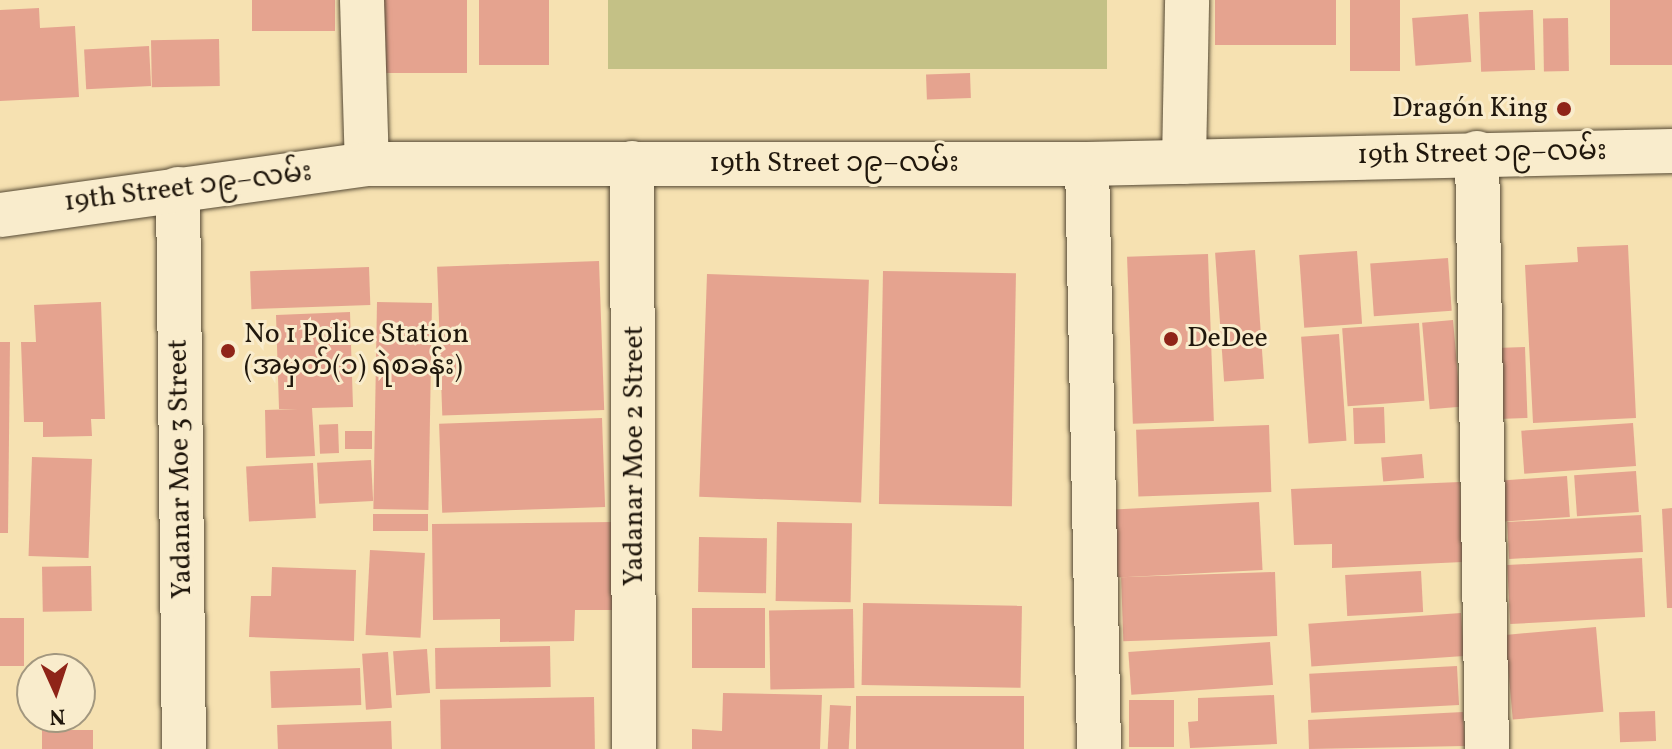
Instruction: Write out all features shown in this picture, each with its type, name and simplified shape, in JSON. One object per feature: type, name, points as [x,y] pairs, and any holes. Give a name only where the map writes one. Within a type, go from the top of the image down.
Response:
[{"type":"street","points":[[362,0],[367,164]]},
{"type":"street","points":[[1184,162],[1187,0]]},
{"type":"street","name":"19th Street ၁၉−လမ်း","points":[[0,215],[367,164],[1087,164],[1672,151]]},
{"type":"street","points":[[1477,153],[1487,749]]},
{"type":"street","name":"Yadanar Moe 2 Street","points":[[632,163],[634,749]]},
{"type":"street","points":[[1087,164],[1099,749]]},
{"type":"street","name":"Yadanar Moe 3 Street","points":[[178,189],[184,749]]},
{"type":"shaded area","points":[[608,0],[1107,0],[1107,69],[608,69]]},
{"type":"building","points":[[252,0],[335,0],[335,31],[252,31]]},
{"type":"building","points":[[376,0],[467,0],[467,73],[376,73]]},
{"type":"building","points":[[479,0],[549,0],[549,65],[479,65]]},
{"type":"building","points":[[1215,0],[1336,0],[1336,45],[1215,45]]},
{"type":"building","points":[[1350,0],[1400,0],[1400,71],[1350,71]]},
{"type":"building","points":[[1610,0],[1672,0],[1672,65],[1610,65]]},
{"type":"building","points":[[39,8],[40,28],[75,26],[79,97],[0,101],[0,10]]},
{"type":"building","points":[[1533,10],[1535,70],[1481,72],[1479,12]]},
{"type":"building","points":[[1468,14],[1471,62],[1415,66],[1412,18]]},
{"type":"building","points":[[1543,18],[1568,18],[1569,71],[1544,71]]},
{"type":"building","points":[[219,39],[220,86],[152,87],[151,40]]},
{"type":"building","points":[[149,46],[151,86],[86,89],[84,49]]},
{"type":"building","points":[[970,73],[971,98],[927,100],[926,75]]},
{"type":"building","points":[[1628,245],[1636,418],[1533,423],[1525,265],[1578,262],[1577,247]]},
{"type":"building","points":[[1255,250],[1264,379],[1224,381],[1215,253]]},
{"type":"building","points":[[1357,251],[1362,324],[1304,328],[1299,255]]},
{"type":"building","name":"DeDee","points":[[1208,254],[1214,421],[1133,424],[1127,257]]},
{"type":"building","points":[[1448,258],[1452,311],[1374,316],[1370,263]]},
{"type":"building","points":[[599,261],[604,410],[442,416],[437,267]]},
{"type":"building","points":[[369,267],[370,305],[251,309],[250,271]]},
{"type":"building","points":[[883,271],[1016,273],[1012,506],[879,504]]},
{"type":"building","points":[[707,274],[869,280],[861,503],[699,497]]},
{"type":"building","points":[[101,302],[105,419],[91,419],[92,436],[43,437],[43,422],[24,422],[21,342],[36,342],[34,305]]},
{"type":"building","points":[[377,302],[432,303],[428,510],[373,509]]},
{"type":"building","points":[[350,312],[353,407],[312,408],[315,456],[266,458],[265,410],[298,409],[279,409],[276,315]]},
{"type":"building","points":[[1453,320],[1461,407],[1430,409],[1422,323]]},
{"type":"building","points":[[1419,323],[1424,401],[1348,406],[1342,328]]},
{"type":"building","points":[[1339,334],[1346,441],[1309,443],[1301,337]]},
{"type":"building","points":[[0,342],[10,342],[8,533],[0,533]]},
{"type":"building","points":[[1525,347],[1527,418],[1498,419],[1496,348]]},
{"type":"building","points":[[1384,407],[1385,443],[1354,444],[1353,408]]},
{"type":"building","points":[[602,418],[605,507],[442,513],[439,424]]},
{"type":"building","points":[[1633,423],[1636,466],[1524,474],[1521,431]]},
{"type":"building","points":[[338,424],[339,453],[320,454],[319,425]]},
{"type":"building","points":[[1269,425],[1271,492],[1138,497],[1136,430]]},
{"type":"building","points":[[345,431],[372,431],[372,449],[345,449]]},
{"type":"building","points":[[1422,454],[1424,478],[1383,481],[1381,458]]},
{"type":"building","points":[[32,457],[92,459],[89,558],[29,556]]},
{"type":"building","points":[[371,460],[373,501],[319,504],[317,463]]},
{"type":"building","points":[[313,463],[316,518],[249,521],[246,467]]},
{"type":"building","points":[[1636,471],[1639,512],[1577,516],[1574,475]]},
{"type":"building","points":[[1567,476],[1570,517],[1505,521],[1502,481]]},
{"type":"building","points":[[1460,482],[1463,562],[1332,568],[1332,544],[1294,545],[1291,489]]},
{"type":"building","points":[[1259,502],[1263,570],[1118,577],[1114,510]]},
{"type":"building","points":[[1672,508],[1672,608],[1667,608],[1662,509]]},
{"type":"building","points":[[373,514],[428,514],[428,531],[373,531]]},
{"type":"building","points":[[1641,515],[1643,552],[1509,559],[1507,522]]},
{"type":"building","points":[[613,522],[614,610],[575,610],[574,641],[500,642],[500,619],[433,620],[432,524]]},
{"type":"building","points":[[777,522],[852,523],[851,602],[776,601]]},
{"type":"building","points":[[699,537],[767,538],[766,593],[698,592]]},
{"type":"building","points":[[370,550],[425,553],[420,638],[366,635]]},
{"type":"building","points":[[1642,558],[1645,617],[1510,624],[1507,565]]},
{"type":"building","points":[[91,566],[92,611],[43,612],[42,567]]},
{"type":"building","points":[[272,567],[356,570],[354,641],[249,637],[251,596],[271,596]]},
{"type":"building","points":[[1421,571],[1423,612],[1347,616],[1345,575]]},
{"type":"building","points":[[1275,572],[1277,636],[1123,641],[1121,577]]},
{"type":"building","points":[[863,603],[1022,606],[1021,688],[862,685]]},
{"type":"building","points":[[692,608],[765,608],[765,668],[692,668]]},
{"type":"building","points":[[853,609],[854,688],[770,689],[769,610]]},
{"type":"building","points":[[1461,613],[1464,656],[1311,667],[1308,624]]},
{"type":"building","points":[[0,618],[24,618],[24,653],[16,653],[16,666],[0,666]]},
{"type":"building","points":[[1596,627],[1603,712],[1513,720],[1505,635]]},
{"type":"building","points":[[1270,642],[1273,685],[1131,695],[1128,652]]},
{"type":"building","points":[[550,646],[551,687],[436,689],[435,648]]},
{"type":"building","points":[[427,649],[430,693],[396,695],[393,651]]},
{"type":"building","points":[[388,652],[392,708],[366,710],[362,654]]},
{"type":"building","points":[[1457,666],[1459,705],[1311,713],[1309,674]]},
{"type":"building","points":[[360,668],[361,705],[271,708],[270,671]]},
{"type":"building","points":[[723,693],[822,695],[820,749],[692,749],[692,729],[722,731]]},
{"type":"building","points":[[1274,695],[1277,744],[1190,748],[1188,722],[1198,721],[1198,698]]},
{"type":"building","points":[[856,696],[1024,696],[1024,749],[856,749]]},
{"type":"building","points":[[594,697],[595,749],[441,749],[440,700]]},
{"type":"building","points":[[1129,700],[1174,700],[1174,747],[1129,747]]},
{"type":"building","points":[[830,705],[851,706],[849,749],[828,749]]},
{"type":"building","points":[[1655,711],[1656,741],[1620,742],[1619,712]]},
{"type":"building","points":[[1463,712],[1465,746],[1309,749],[1308,720]]},
{"type":"building","points":[[391,721],[392,749],[278,749],[277,725]]},
{"type":"building","points":[[42,733],[93,733],[93,749],[42,749]]},
{"type":"place","name":"Dragón King","points":[[1564,109]]},
{"type":"place","name":"DeDee","points":[[1171,339]]},
{"type":"place","name":"No 1 Police Station (အမှတ်(၁) ရဲစခန်း)","points":[[228,351]]}]
